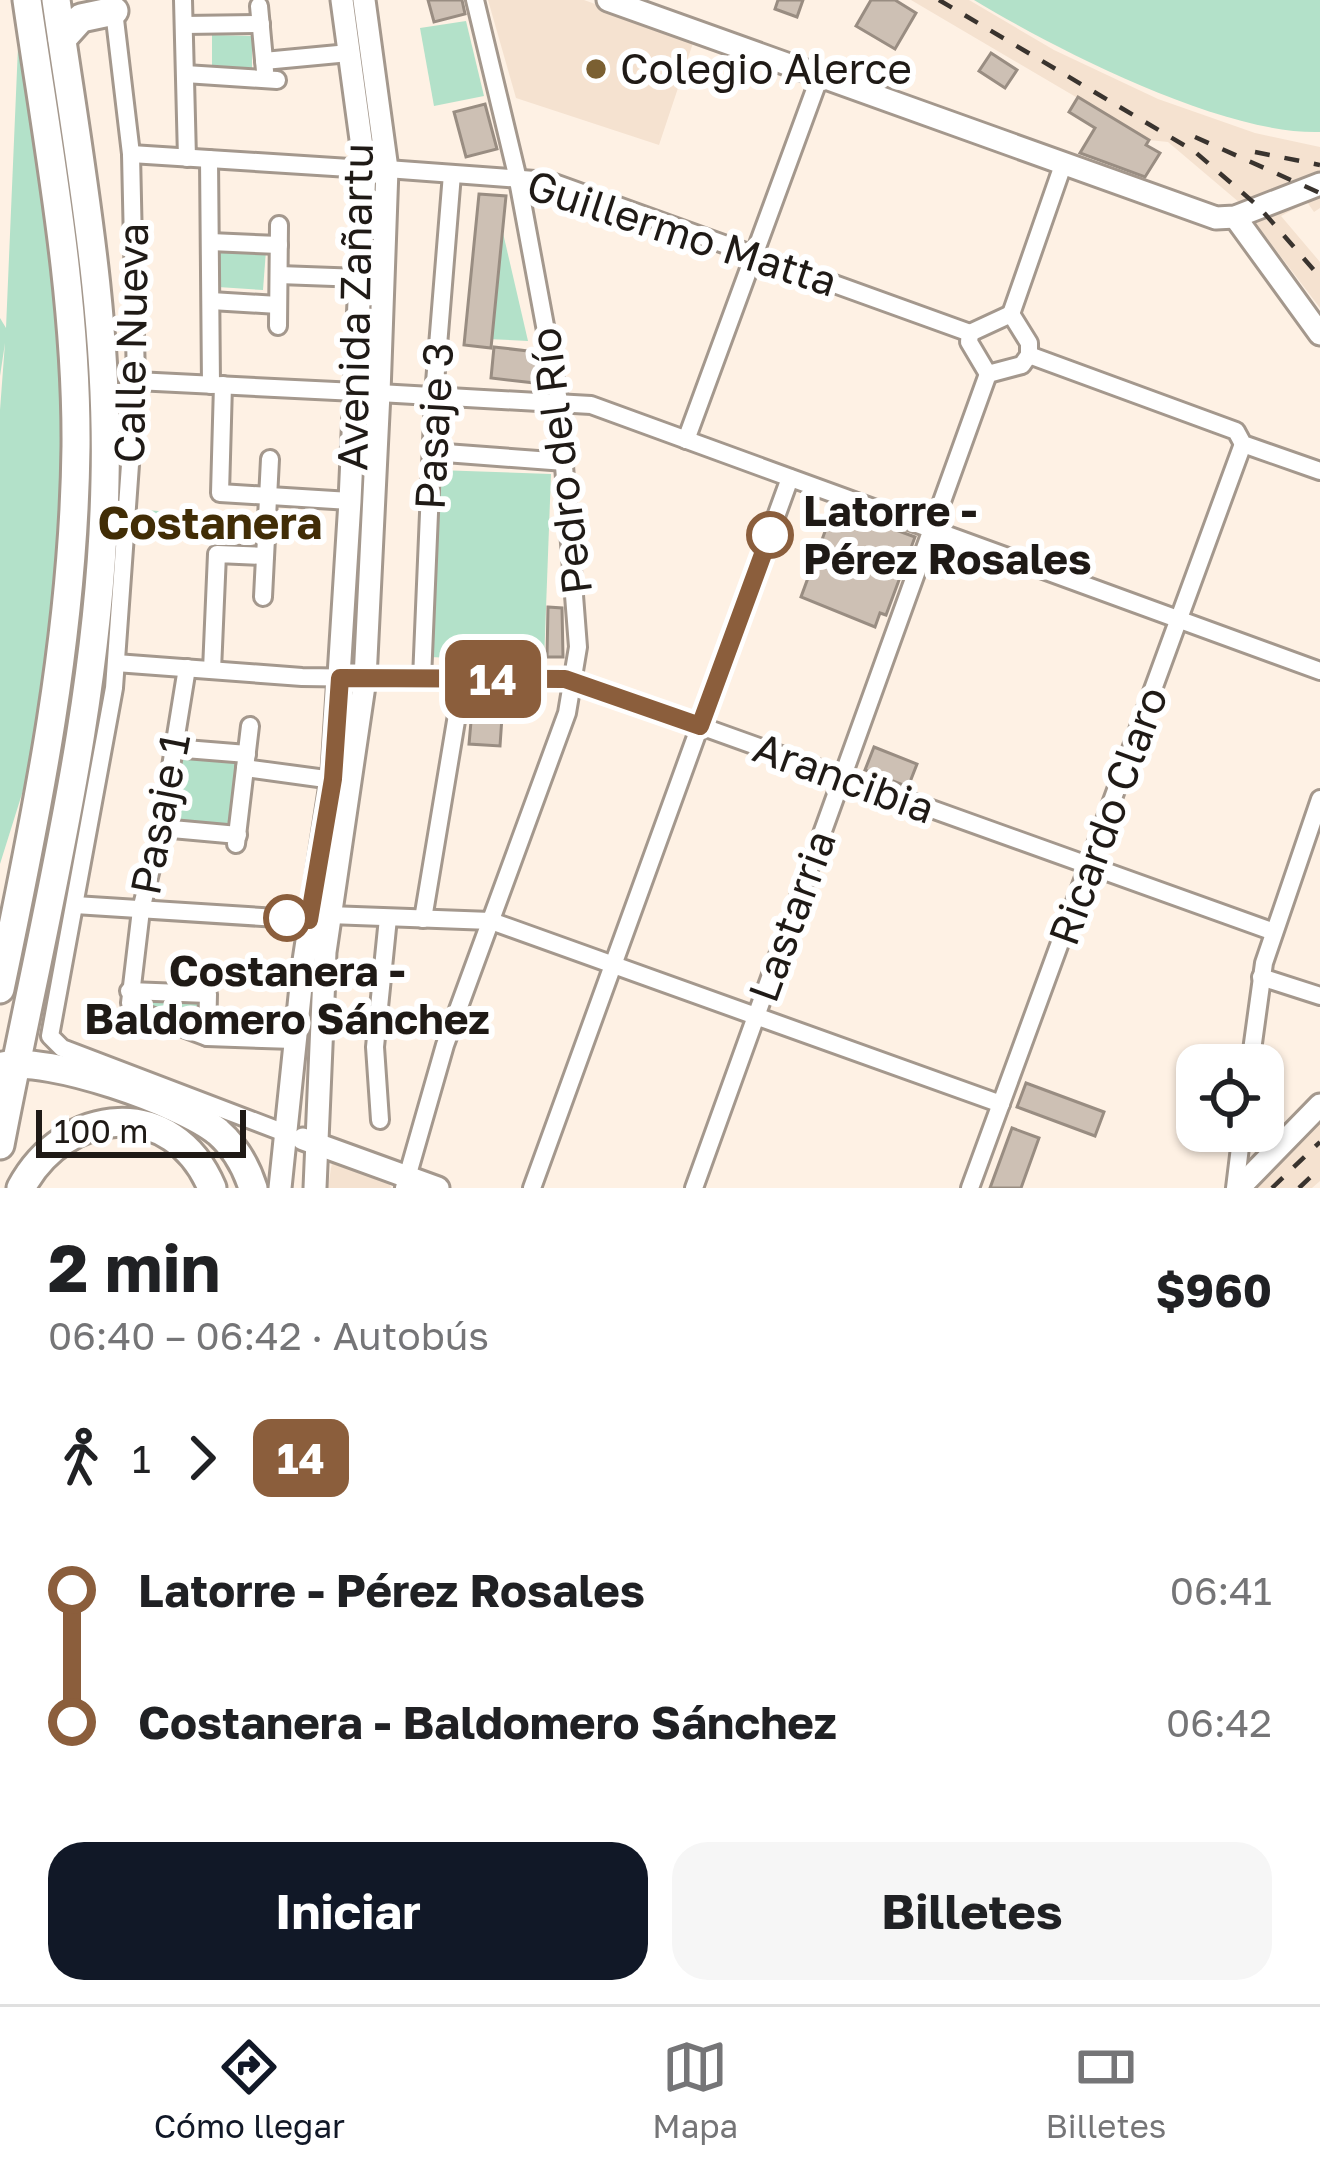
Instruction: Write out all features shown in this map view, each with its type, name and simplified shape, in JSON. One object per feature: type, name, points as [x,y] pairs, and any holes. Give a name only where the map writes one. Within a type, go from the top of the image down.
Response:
[{"type":"main road","points":[[0,989],[46,773],[68,603],[76,442],[69,326],[27,0]]},
{"type":"main road","points":[[0,1145],[8,1065],[79,751],[104,530],[100,306],[56,0]]},
{"type":"main road","points":[[62,39],[81,18],[113,6]]},
{"type":"main road","points":[[0,897],[46,773]]},
{"type":"main road","points":[[8,1065],[42,1064],[192,1116],[226,1141],[253,1188]]},
{"type":"main road","points":[[21,1188],[57,1142],[112,1121],[138,1124],[172,1138],[192,1156],[212,1188]]},
{"type":"street","points":[[183,0],[187,158]]},
{"type":"street","name":"Avenida Zañartu","points":[[315,1188],[319,917],[333,779],[350,501],[367,392],[361,278],[376,169],[342,0]]},
{"type":"street","name":"Avenida Zañartu","points":[[280,1188],[294,1040],[364,679],[367,392],[376,169],[364,0]]},
{"type":"street","name":"Pedro del Río","points":[[405,1182],[429,1093],[575,681],[578,602],[560,401],[517,175],[475,0]]},
{"type":"street","points":[[608,0],[1210,216],[1235,217],[1314,191]]},
{"type":"street","name":"Calle Nueva","points":[[113,6],[131,154],[136,381],[116,663],[52,1040],[285,1133]]},
{"type":"street","points":[[184,25],[260,15],[269,74]]},
{"type":"street","points":[[185,74],[269,74],[349,52]]},
{"type":"street","points":[[686,440],[820,76]]},
{"type":"street","name":"Guillermo Matta","points":[[131,154],[517,175],[549,181],[970,333]]},
{"type":"street","points":[[209,159],[220,493],[350,501]]},
{"type":"street","points":[[1011,314],[1029,343],[1029,355],[1022,364],[988,374],[969,342],[970,333],[1011,314],[1063,165]]},
{"type":"street","name":"Pasaje 3","points":[[422,679],[434,395],[452,173]]},
{"type":"street","points":[[1235,217],[1320,334]]},
{"type":"street","points":[[278,326],[279,224]]},
{"type":"street","points":[[210,242],[279,245]]},
{"type":"street","points":[[279,275],[361,278]]},
{"type":"street","points":[[211,301],[278,305]]},
{"type":"street","points":[[1029,355],[1236,431],[1243,444],[1320,471]]},
{"type":"street","name":"Lastarria","points":[[694,1188],[988,374]]},
{"type":"street","points":[[136,381],[590,405],[1320,671]]},
{"type":"street","name":"Ricardo Claro","points":[[970,1188],[1243,444]]},
{"type":"street","points":[[432,452],[565,462]]},
{"type":"street","points":[[263,597],[270,459]]},
{"type":"street","points":[[532,1188],[790,478]]},
{"type":"street","points":[[212,670],[218,554],[265,556]]},
{"type":"street","name":"Arancibia","points":[[116,663],[364,679],[575,681],[1274,932]]},
{"type":"street","name":"Pasaje 1","points":[[129,991],[187,668]]},
{"type":"street","points":[[423,919],[463,679]]},
{"type":"street","points":[[160,828],[237,840],[250,726]]},
{"type":"street","points":[[173,748],[333,779]]},
{"type":"street","points":[[1253,1044],[1261,977],[1320,800]]},
{"type":"street","points":[[75,905],[491,921],[1001,1104]]},
{"type":"street","points":[[380,1120],[375,1047],[388,918]]},
{"type":"street","points":[[1261,977],[1320,996]]},
{"type":"street","points":[[208,1037],[208,994],[129,991],[135,1010],[208,1037],[294,1040]]},
{"type":"street","points":[[1237,1188],[1320,1105]]},
{"type":"street","points":[[285,1133],[405,1182],[438,1188]]},
{"type":"street","points":[[1237,1188],[1240,1152]]},
{"type":"shaded area","name":"Colegio Alerce","points":[[488,0],[584,0],[694,40],[659,145],[516,98]]},
{"type":"shaded area","points":[[911,0],[969,0],[1054,50],[1158,99],[1255,133],[1320,147],[1320,208],[1314,212],[1307,202],[1281,216],[1320,262],[1320,308],[1240,203],[1168,142],[1149,140]]},
{"type":"shaded area","points":[[1320,1122],[1320,1181],[1312,1188],[1256,1188]]},
{"type":"shaded area","points":[[332,1162],[389,1182],[391,1188],[328,1188]]},
{"type":"green space","points":[[20,0],[59,326],[65,456],[57,603],[36,749],[0,864],[0,410],[5,343],[0,376],[0,318],[6,328]]},
{"type":"green space","points":[[974,0],[1320,0],[1320,132],[1237,120],[1190,105],[1094,65]]},
{"type":"green space","points":[[466,21],[484,96],[434,106],[420,28]]},
{"type":"green space","points":[[212,35],[252,36],[252,70],[212,69]]},
{"type":"green space","points":[[500,220],[528,341],[487,339]]},
{"type":"green space","points":[[220,247],[266,250],[263,290],[218,287]]},
{"type":"green space","points":[[437,470],[551,474],[544,662],[430,657]]},
{"type":"green space","points":[[146,510],[256,519],[255,539],[145,530]]},
{"type":"green space","points":[[173,748],[247,754],[238,835],[161,828]]},
{"type":"green space","points":[[129,991],[208,994],[207,1037],[146,1015]]},
{"type":"building","points":[[428,0],[462,0],[465,14],[434,22]]},
{"type":"building","points":[[778,0],[803,0],[797,17],[775,9]]},
{"type":"building","points":[[871,0],[895,0],[916,13],[895,49],[856,26]]},
{"type":"building","points":[[991,53],[1017,70],[1005,88],[979,71]]},
{"type":"building","points":[[1078,97],[1149,140],[1146,145],[1160,153],[1145,177],[1080,153],[1095,128],[1069,112]]},
{"type":"building","points":[[485,104],[497,149],[466,157],[454,112]]},
{"type":"building","points":[[479,194],[506,196],[491,348],[464,345]]},
{"type":"building","points":[[494,347],[537,352],[535,383],[491,378]]},
{"type":"building","points":[[834,507],[915,537],[886,615],[880,613],[875,627],[801,597]]},
{"type":"building","points":[[548,607],[562,608],[563,657],[547,657]]},
{"type":"building","points":[[473,699],[503,702],[500,746],[469,744]]},
{"type":"building","points":[[874,747],[917,764],[908,787],[865,770]]},
{"type":"building","points":[[1026,1083],[1104,1112],[1095,1136],[1017,1107]]},
{"type":"building","points":[[1012,1128],[1039,1138],[1021,1188],[990,1188]]},
{"type":"railway","points":[[939,0],[1194,151],[1259,207],[1320,277]]},
{"type":"railway","points":[[1195,137],[1320,193]]},
{"type":"railway","points":[[1255,152],[1320,165]]},
{"type":"railway","points":[[1272,1188],[1320,1142]]},
{"type":"railway","points":[[1299,1188],[1320,1168]]},
{"type":"bus line","name":"14","points":[[287,918],[309,920],[333,779],[340,678],[565,679],[700,726],[770,535]]},
{"type":"place","name":"Colegio Alerce","points":[[596,69]]},
{"type":"place","name":"Latorre - Pérez Rosales","points":[[770,535]]},
{"type":"place","name":"Costanera - Baldomero Sánchez","points":[[287,918]]},
{"type":"district","name":"Costanera","points":[[210,523]]}]
